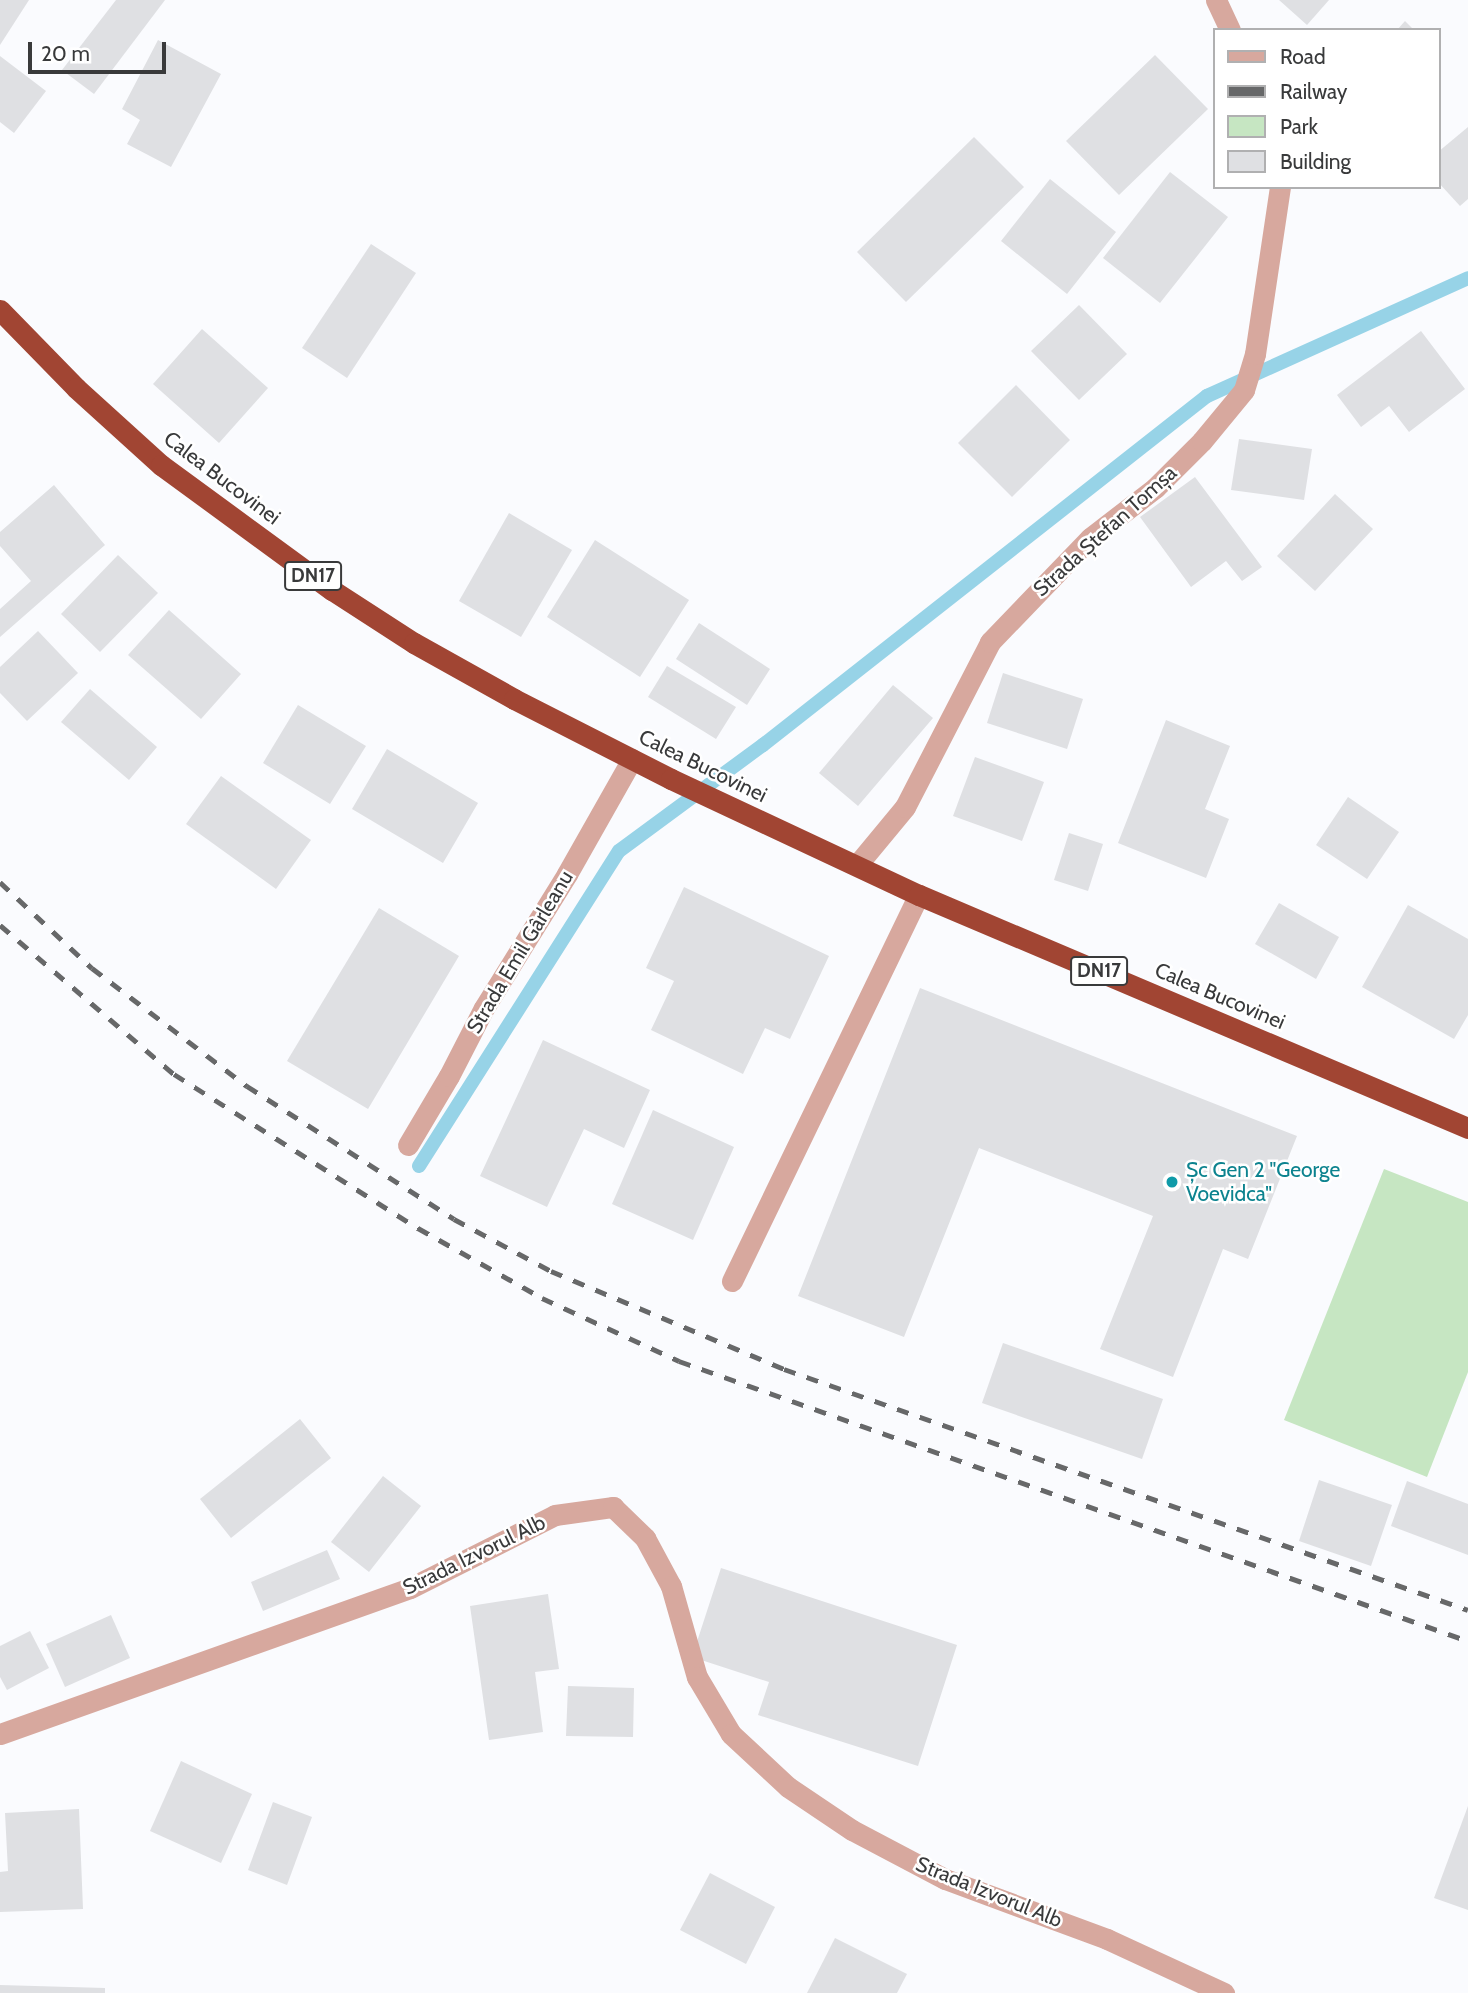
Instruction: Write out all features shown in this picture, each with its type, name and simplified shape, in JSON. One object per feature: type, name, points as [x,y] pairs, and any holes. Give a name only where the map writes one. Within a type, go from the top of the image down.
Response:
[{"type":"highway","name":"Calea Bucovinei","points":[[0,310],[76,388],[161,465],[236,522],[414,643],[671,779],[919,895],[1468,1128]]},
{"type":"street","points":[[1216,0],[1229,28]]},
{"type":"street","name":"Strada Ștefan Tomșa","points":[[857,865],[905,807],[990,642],[1090,538],[1155,488],[1202,441],[1244,390],[1255,354],[1262,296],[1276,232],[1280,189]]},
{"type":"street","name":"Strada Emil Gârleanu","points":[[408,1144],[449,1076],[484,1008],[567,874],[632,759]]},
{"type":"street","points":[[732,1281],[919,895]]},
{"type":"street","name":"Strada Izvorul Alb","points":[[0,1734],[410,1588],[555,1516],[613,1507],[645,1538],[671,1586],[697,1677],[731,1734],[788,1787],[852,1830],[945,1879],[1107,1939],[1224,1993]]},
{"type":"green space","points":[[1384,1169],[1468,1202],[1468,1372],[1427,1477],[1284,1420]]},
{"type":"building","points":[[0,0],[29,0],[0,45]]},
{"type":"building","points":[[116,0],[165,0],[94,94],[62,70]]},
{"type":"building","points":[[1279,0],[1329,0],[1307,25]]},
{"type":"building","points":[[1405,21],[1412,28],[1399,28]]},
{"type":"building","points":[[158,40],[221,74],[171,167],[127,144],[140,120],[122,109]]},
{"type":"building","points":[[1155,55],[1208,109],[1119,195],[1066,141]]},
{"type":"building","points":[[0,56],[46,91],[14,133],[0,122]]},
{"type":"building","points":[[1468,127],[1468,199],[1460,206],[1440,184],[1440,150]]},
{"type":"building","points":[[974,137],[1024,187],[906,302],[857,252]]},
{"type":"building","points":[[1170,172],[1228,217],[1160,303],[1103,258]]},
{"type":"building","points":[[1050,179],[1116,232],[1067,294],[1001,241]]},
{"type":"building","points":[[371,244],[416,273],[347,378],[302,348]]},
{"type":"building","points":[[1079,305],[1127,354],[1079,400],[1031,351]]},
{"type":"building","points":[[202,329],[268,388],[219,443],[153,384]]},
{"type":"building","points":[[1421,331],[1465,389],[1409,432],[1389,406],[1361,427],[1337,395]]},
{"type":"building","points":[[1016,385],[1070,440],[1012,497],[958,443]]},
{"type":"building","points":[[1239,439],[1312,449],[1304,500],[1231,490]]},
{"type":"building","points":[[1195,477],[1262,567],[1242,581],[1226,561],[1191,587],[1140,517]]},
{"type":"building","points":[[54,485],[105,545],[0,637],[0,609],[31,581],[0,546],[0,532]]},
{"type":"building","points":[[1335,494],[1373,529],[1315,591],[1277,556]]},
{"type":"building","points":[[509,513],[572,550],[521,637],[459,601]]},
{"type":"building","points":[[595,540],[689,600],[640,677],[547,617]]},
{"type":"building","points":[[118,555],[158,593],[100,652],[61,614]]},
{"type":"building","points":[[169,610],[241,674],[201,719],[128,655]]},
{"type":"building","points":[[699,623],[770,669],[747,705],[676,659]]},
{"type":"building","points":[[38,631],[78,673],[27,721],[0,693],[0,667]]},
{"type":"building","points":[[667,666],[736,707],[716,739],[648,697]]},
{"type":"building","points":[[1003,673],[1083,699],[1067,749],[987,723]]},
{"type":"building","points":[[893,685],[933,718],[858,806],[819,773]]},
{"type":"building","points":[[90,689],[157,747],[129,780],[61,722]]},
{"type":"building","points":[[298,705],[366,746],[330,804],[263,763]]},
{"type":"building","points":[[1166,720],[1230,746],[1205,809],[1229,819],[1206,878],[1118,843]]},
{"type":"building","points":[[387,749],[478,803],[443,863],[352,809]]},
{"type":"building","points":[[975,757],[1044,782],[1022,841],[953,816]]},
{"type":"building","points":[[221,776],[311,840],[276,889],[186,824]]},
{"type":"building","points":[[1348,797],[1399,832],[1367,879],[1316,845]]},
{"type":"building","points":[[1069,833],[1103,844],[1088,891],[1054,880]]},
{"type":"building","points":[[684,887],[829,956],[790,1039],[765,1028],[743,1074],[651,1030],[674,981],[646,968]]},
{"type":"building","points":[[1279,903],[1339,937],[1316,979],[1255,944]]},
{"type":"building","points":[[1408,905],[1468,939],[1468,1015],[1454,1039],[1362,987]]},
{"type":"building","points":[[379,908],[459,956],[368,1109],[287,1061]]},
{"type":"building","name":"Șc Gen 2 \"George Voevidca\"","points":[[920,988],[1297,1136],[1248,1259],[1223,1249],[1173,1377],[1100,1349],[1153,1216],[979,1148],[904,1337],[798,1296]]},
{"type":"building","points":[[543,1040],[650,1090],[624,1148],[584,1129],[547,1207],[480,1176]]},
{"type":"building","points":[[653,1110],[734,1147],[693,1240],[612,1204]]},
{"type":"building","points":[[1003,1343],[1163,1399],[1142,1459],[982,1403]]},
{"type":"building","points":[[300,1419],[331,1458],[231,1538],[200,1499]]},
{"type":"building","points":[[383,1476],[421,1506],[369,1572],[331,1542]]},
{"type":"building","points":[[1319,1480],[1392,1505],[1371,1566],[1299,1541]]},
{"type":"building","points":[[1407,1481],[1468,1504],[1468,1555],[1391,1526]]},
{"type":"building","points":[[327,1550],[340,1579],[263,1611],[251,1582]]},
{"type":"building","points":[[721,1568],[957,1645],[918,1766],[758,1715],[769,1682],[692,1657]]},
{"type":"building","points":[[548,1594],[559,1669],[535,1672],[543,1732],[489,1740],[470,1606]]},
{"type":"building","points":[[111,1615],[130,1658],[65,1687],[46,1644]]},
{"type":"building","points":[[30,1631],[49,1668],[7,1690],[0,1677],[0,1646]]},
{"type":"building","points":[[568,1686],[634,1688],[633,1737],[566,1736]]},
{"type":"building","points":[[181,1761],[252,1794],[221,1863],[150,1831]]},
{"type":"building","points":[[273,1802],[312,1817],[287,1885],[248,1870]]},
{"type":"building","points":[[1468,1806],[1468,1910],[1434,1898]]},
{"type":"building","points":[[79,1809],[83,1909],[0,1912],[0,1872],[8,1871],[5,1813]]},
{"type":"building","points":[[710,1873],[775,1907],[746,1964],[680,1930]]},
{"type":"building","points":[[835,1938],[907,1974],[897,1993],[807,1993]]},
{"type":"building","points":[[0,1985],[105,1988],[105,1993],[0,1993]]},
{"type":"waterway","points":[[419,1166],[619,851],[763,745],[1207,396],[1468,278]]},
{"type":"railway","points":[[0,882],[92,968],[247,1086],[454,1219],[551,1271],[784,1369],[1468,1610]]},
{"type":"railway","points":[[0,925],[174,1074],[418,1228],[542,1298],[679,1361],[1468,1641]]},
{"type":"place","name":"Șc Gen 2 \"George Voevidca\"","points":[[1172,1182]]}]
